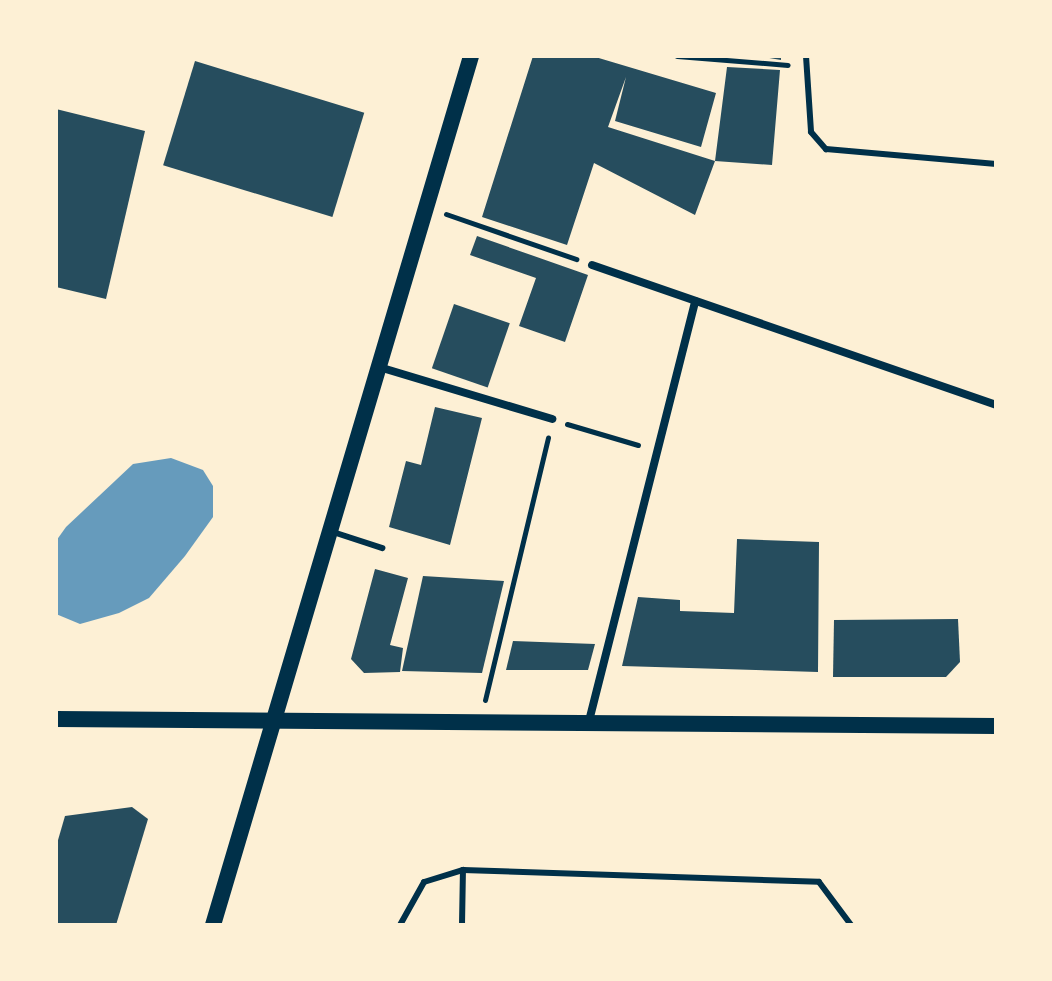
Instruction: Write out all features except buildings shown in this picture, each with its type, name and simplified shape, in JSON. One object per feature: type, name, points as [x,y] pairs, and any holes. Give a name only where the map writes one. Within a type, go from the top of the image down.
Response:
[{"type":"main road","points":[[213,925],[471,56]]},
{"type":"main road","points":[[56,719],[274,718],[996,726]]},
{"type":"street","points":[[592,265],[996,405]]},
{"type":"street","points":[[589,721],[695,301]]},
{"type":"street","points":[[379,367],[552,419]]},
{"type":"lane","points":[[806,56],[818,142],[881,154],[996,164]]},
{"type":"lane","points":[[881,154],[882,144]]},
{"type":"lane","points":[[330,531],[382,548]]},
{"type":"lane","points":[[400,925],[424,882],[463,870],[819,882],[851,925]]},
{"type":"lane","points":[[462,925],[463,870]]},
{"type":"path","points":[[677,56],[805,66]]},
{"type":"path","points":[[426,207],[592,265]]},
{"type":"path","points":[[480,720],[552,419],[658,452]]},
{"type":"water","points":[[171,458],[203,470],[213,486],[213,517],[185,556],[149,598],[119,613],[80,624],[56,614],[56,541],[66,527],[133,464]]}]
